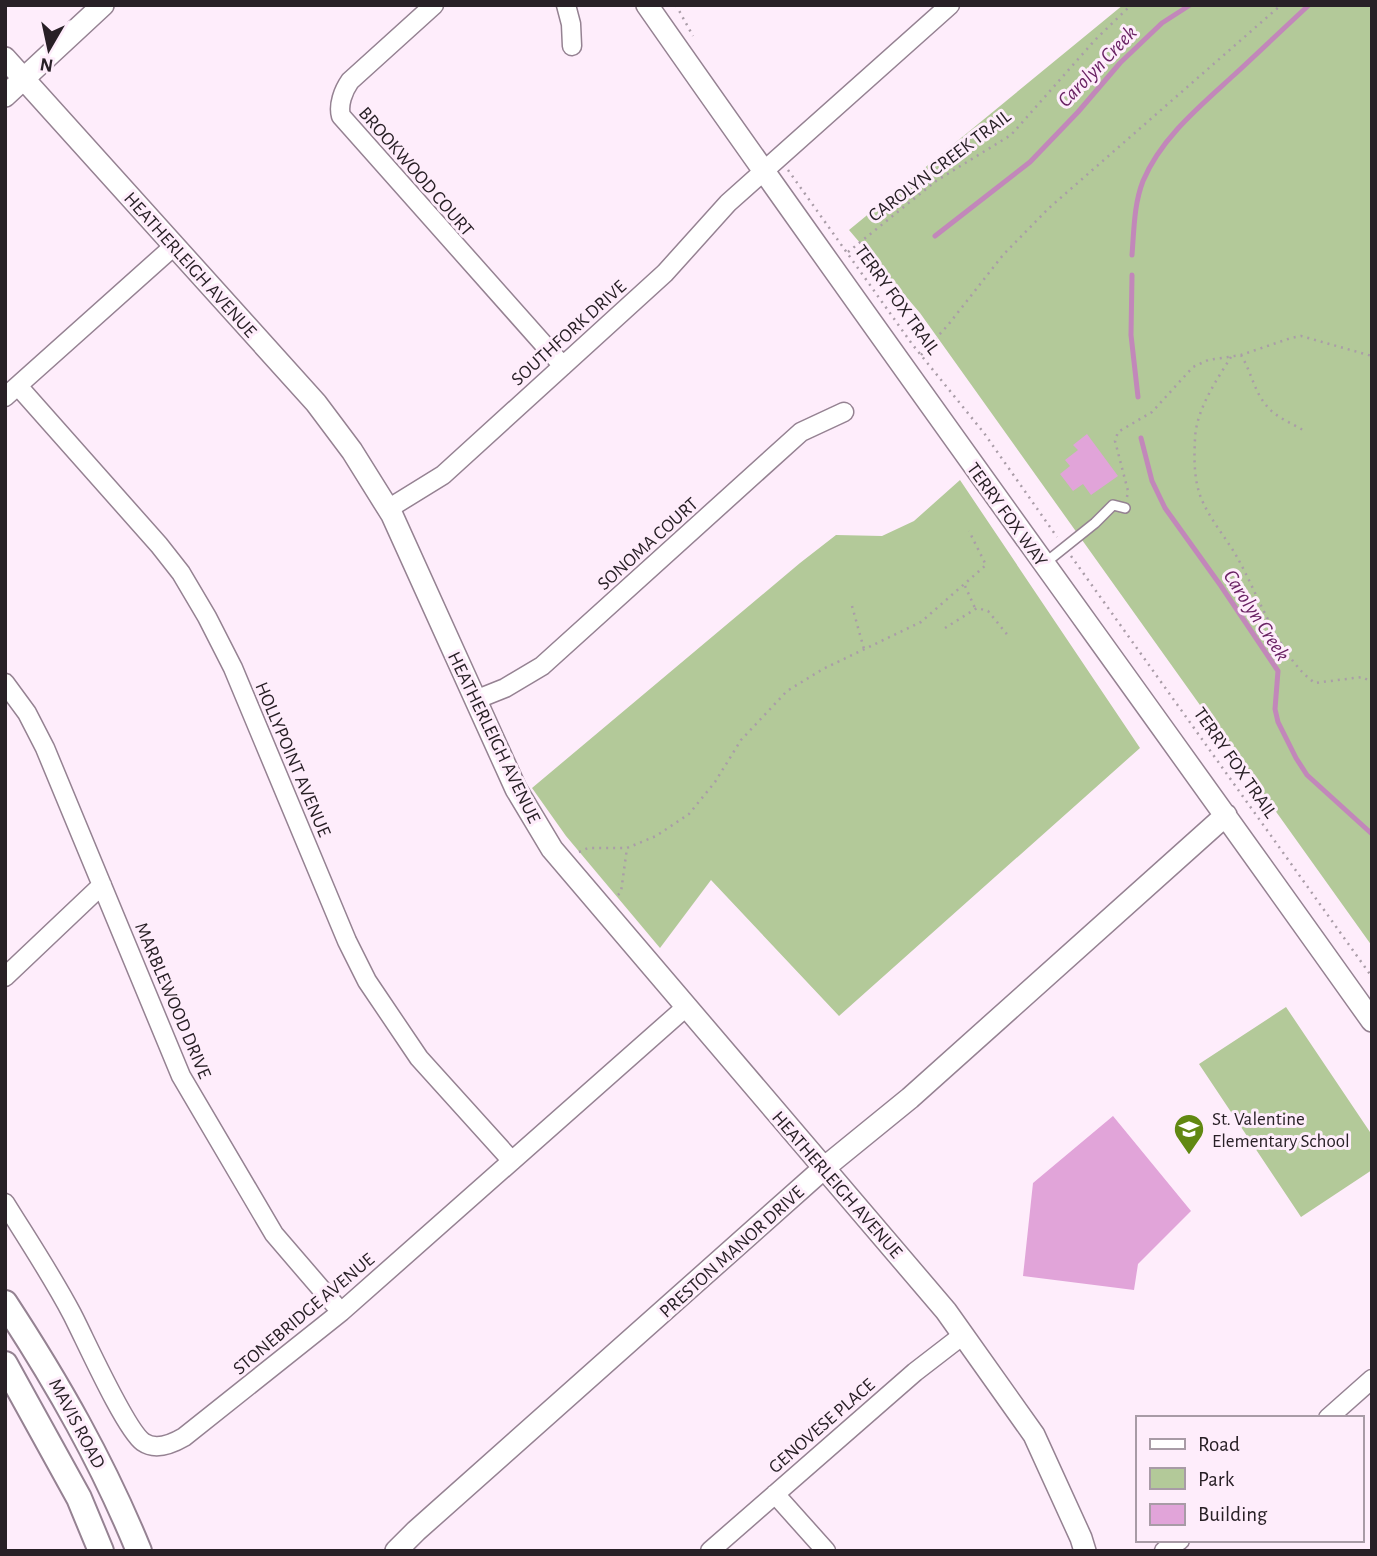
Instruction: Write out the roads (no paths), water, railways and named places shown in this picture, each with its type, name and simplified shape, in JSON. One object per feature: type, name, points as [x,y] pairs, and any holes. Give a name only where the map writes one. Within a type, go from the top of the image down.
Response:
[{"type":"main road","name":"MAVIS ROAD","points":[[5,1303],[58,1386],[113,1488],[139,1551]]},
{"type":"main road","name":"MAVIS ROAD","points":[[5,1364],[79,1498],[101,1551]]},
{"type":"street","points":[[5,96],[103,5]]},
{"type":"street","name":"BROOKWOOD COURT","points":[[434,5],[350,81],[343,92],[341,116],[563,366]]},
{"type":"street","points":[[566,5],[570,16],[572,46]]},
{"type":"street","name":"TERRY FOX WAY","points":[[647,5],[765,172],[913,362],[1044,564],[1372,1021]]},
{"type":"street","name":"SOUTHFORK DRIVE","points":[[388,509],[443,475],[665,273],[728,203],[950,5]]},
{"type":"street","name":"HEATHERLEIGH AVENUE","points":[[5,58],[316,403],[352,451],[388,509],[516,789],[560,860],[947,1311],[1034,1435],[1085,1551]]},
{"type":"street","points":[[11,391],[174,246]]},
{"type":"street","name":"HOLLYPOINT AVENUE","points":[[11,391],[147,531],[181,573],[233,668],[347,941],[367,981],[419,1059],[512,1161]]},
{"type":"street","name":"SONOMA COURT","points":[[475,700],[505,688],[542,666],[795,437],[814,424],[844,412]]},
{"type":"street","name":"MARBLEWOOD DRIVE","points":[[8,692],[27,713],[45,748],[181,1076],[274,1234],[341,1312]]},
{"type":"street","name":"PRESTON MANOR DRIVE","points":[[396,1551],[415,1531],[824,1168],[919,1090],[1226,815]]},
{"type":"street","points":[[5,977],[102,886]]},
{"type":"street","name":"STONEBRIDGE AVENUE","points":[[5,1203],[71,1312],[129,1425],[144,1442],[152,1446],[170,1445],[184,1437],[341,1312],[686,1007]]},
{"type":"street","name":"GENOVESE PLACE","points":[[710,1551],[915,1372],[963,1335]]},
{"type":"street","points":[[1330,1416],[1372,1379]]},
{"type":"street","points":[[775,1494],[826,1551]]},
{"type":"lane","points":[[1044,564],[1095,523],[1106,509],[1114,505],[1125,508]]},
{"type":"waterway","name":"Carolyn Creek","points":[[935,236],[1030,162],[1120,63],[1162,23],[1190,5]]},
{"type":"waterway","name":"Carolyn Creek","points":[[1132,255],[1140,190],[1160,151],[1195,111],[1309,5]]},
{"type":"waterway","name":"Carolyn Creek","points":[[1132,275],[1131,335],[1138,397]]},
{"type":"waterway","name":"Carolyn Creek","points":[[1141,438],[1152,481],[1165,508],[1278,671],[1275,709],[1278,722],[1296,758],[1307,775],[1372,834]]},
{"type":"place","name":"St. Valentine Elementary School","points":[[1189,1156]]}]
